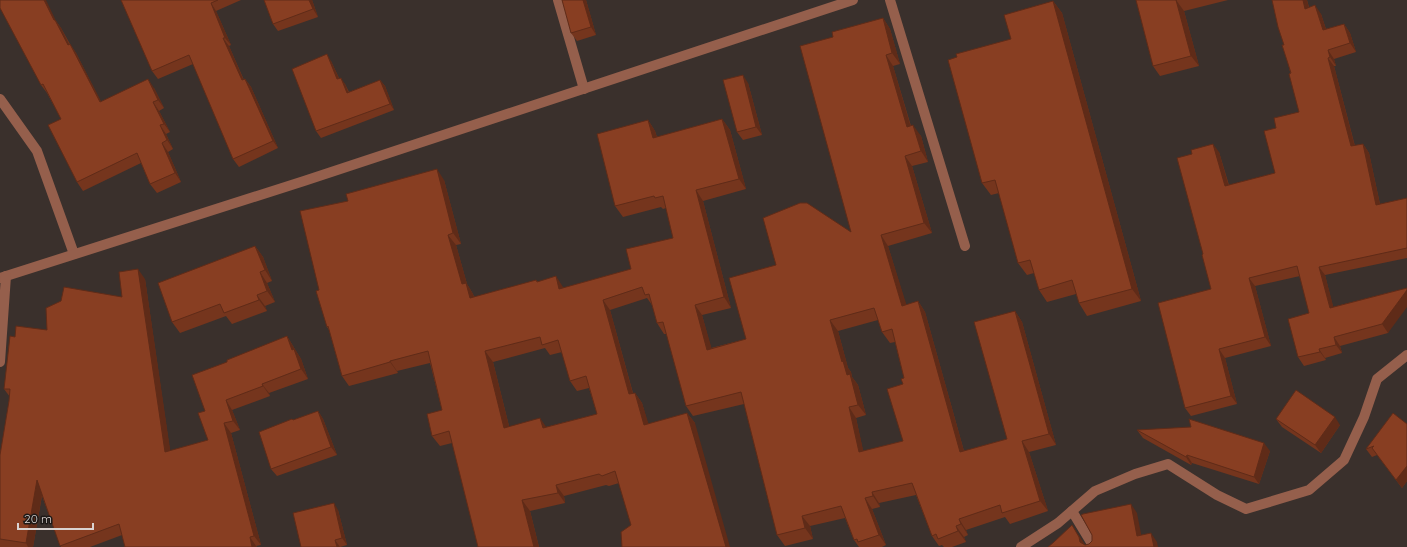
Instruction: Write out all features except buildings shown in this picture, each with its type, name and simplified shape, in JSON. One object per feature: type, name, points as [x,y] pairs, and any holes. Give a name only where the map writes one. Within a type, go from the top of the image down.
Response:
[{"type":"street","points":[[558,0],[584,89]]},
{"type":"street","points":[[0,362],[2,278],[304,181],[853,0]]},
{"type":"street","points":[[890,0],[965,246]]},
{"type":"street","points":[[0,99],[37,150],[74,254]]},
{"type":"street","points":[[1021,547],[1058,523],[1096,491],[1135,474],[1168,464],[1217,495],[1246,509],[1309,490],[1344,460],[1364,416],[1377,379],[1407,355]]},
{"type":"street","points":[[1072,511],[1092,544],[1092,547]]}]
